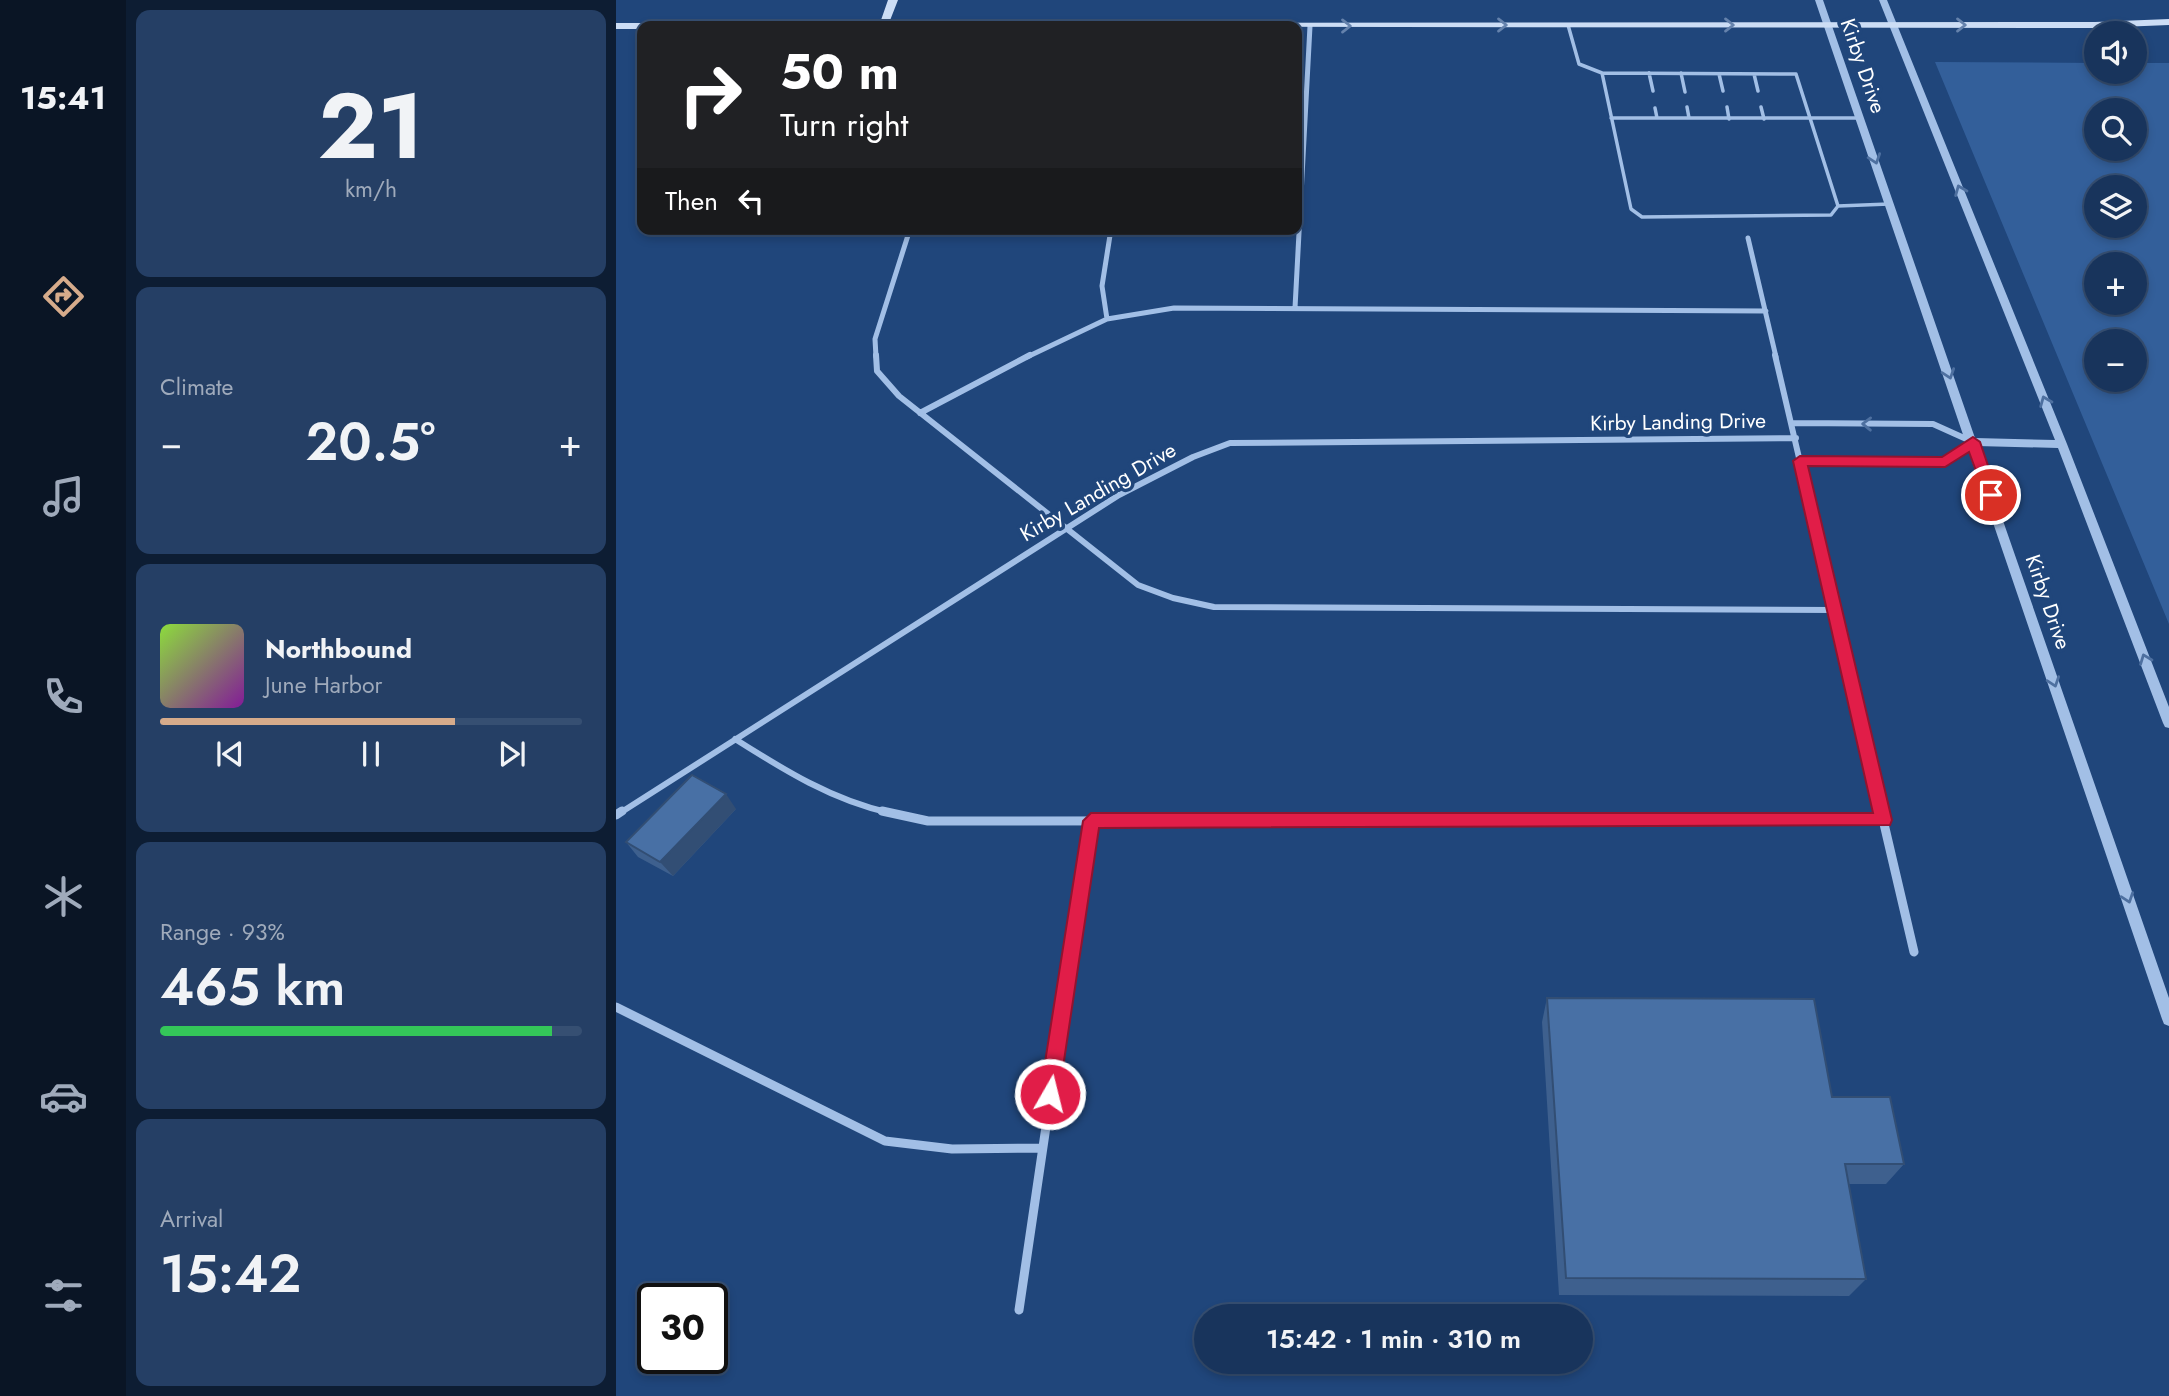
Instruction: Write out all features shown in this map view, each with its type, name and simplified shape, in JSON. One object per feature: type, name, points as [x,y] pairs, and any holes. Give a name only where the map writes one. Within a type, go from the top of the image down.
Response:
[{"type":"main road","points":[[885,21],[894,0]]},
{"type":"main road","points":[[1302,26],[2169,22]]},
{"type":"main road","points":[[616,26],[637,26]]},
{"type":"street","name":"Kirby Drive","points":[[1819,0],[2169,1019]]},
{"type":"street","name":"Kirby Drive","points":[[1883,0],[2062,444],[2169,723]]},
{"type":"street","points":[[1302,187],[1310,26]]},
{"type":"street","points":[[909,235],[876,339],[877,371],[920,412],[1138,586],[1173,598],[1214,607],[1835,610]]},
{"type":"street","points":[[1107,318],[1101,303],[1101,289],[1110,235]]},
{"type":"street","points":[[1295,308],[1299,235]]},
{"type":"street","points":[[1748,238],[1914,952]]},
{"type":"street","points":[[920,412],[1005,366],[1107,318],[1174,308],[1766,311]]},
{"type":"street","name":"Kirby Landing Drive","points":[[1793,423],[1933,424],[1973,442]]},
{"type":"street","name":"Kirby Landing Drive","points":[[616,815],[1119,495],[1193,457],[1230,443],[1796,438]]},
{"type":"street","points":[[1800,461],[1945,462],[1973,442],[2062,444]]},
{"type":"street","points":[[735,739],[802,781],[877,810],[928,821],[1884,820]]},
{"type":"street","points":[[1019,1310],[1091,821]]},
{"type":"street","points":[[616,1007],[885,1141],[953,1149],[1041,1148]]},
{"type":"lane","points":[[1568,25],[1579,64],[1602,73],[1796,74],[1838,206]]},
{"type":"lane","points":[[1602,73],[1631,209],[1642,217],[1831,215],[1838,206],[1890,204]]},
{"type":"lane","points":[[1649,73],[1653,91]]},
{"type":"lane","points":[[1681,73],[1685,92]]},
{"type":"lane","points":[[1719,74],[1724,91]]},
{"type":"lane","points":[[1754,74],[1758,91]]},
{"type":"lane","points":[[1687,107],[1689,118]]},
{"type":"lane","points":[[1727,107],[1729,119]]},
{"type":"lane","points":[[1761,107],[1764,119]]},
{"type":"lane","points":[[1655,108],[1657,118]]},
{"type":"lane","points":[[1611,118],[1860,118]]},
{"type":"shaded area","points":[[1935,62],[2084,63],[2084,84],[2147,84],[2147,63],[2169,63],[2169,624]]},
{"type":"building","points":[[692,775],[726,794],[660,862],[626,842]]},
{"type":"building","points":[[1547,998],[1814,999],[1832,1097],[1890,1097],[1904,1164],[1845,1164],[1866,1279],[1566,1278]]},
{"type":"route","points":[[1050,1094],[1091,821],[1884,820],[1800,461],[1945,462],[1973,442],[1991,495]]}]
